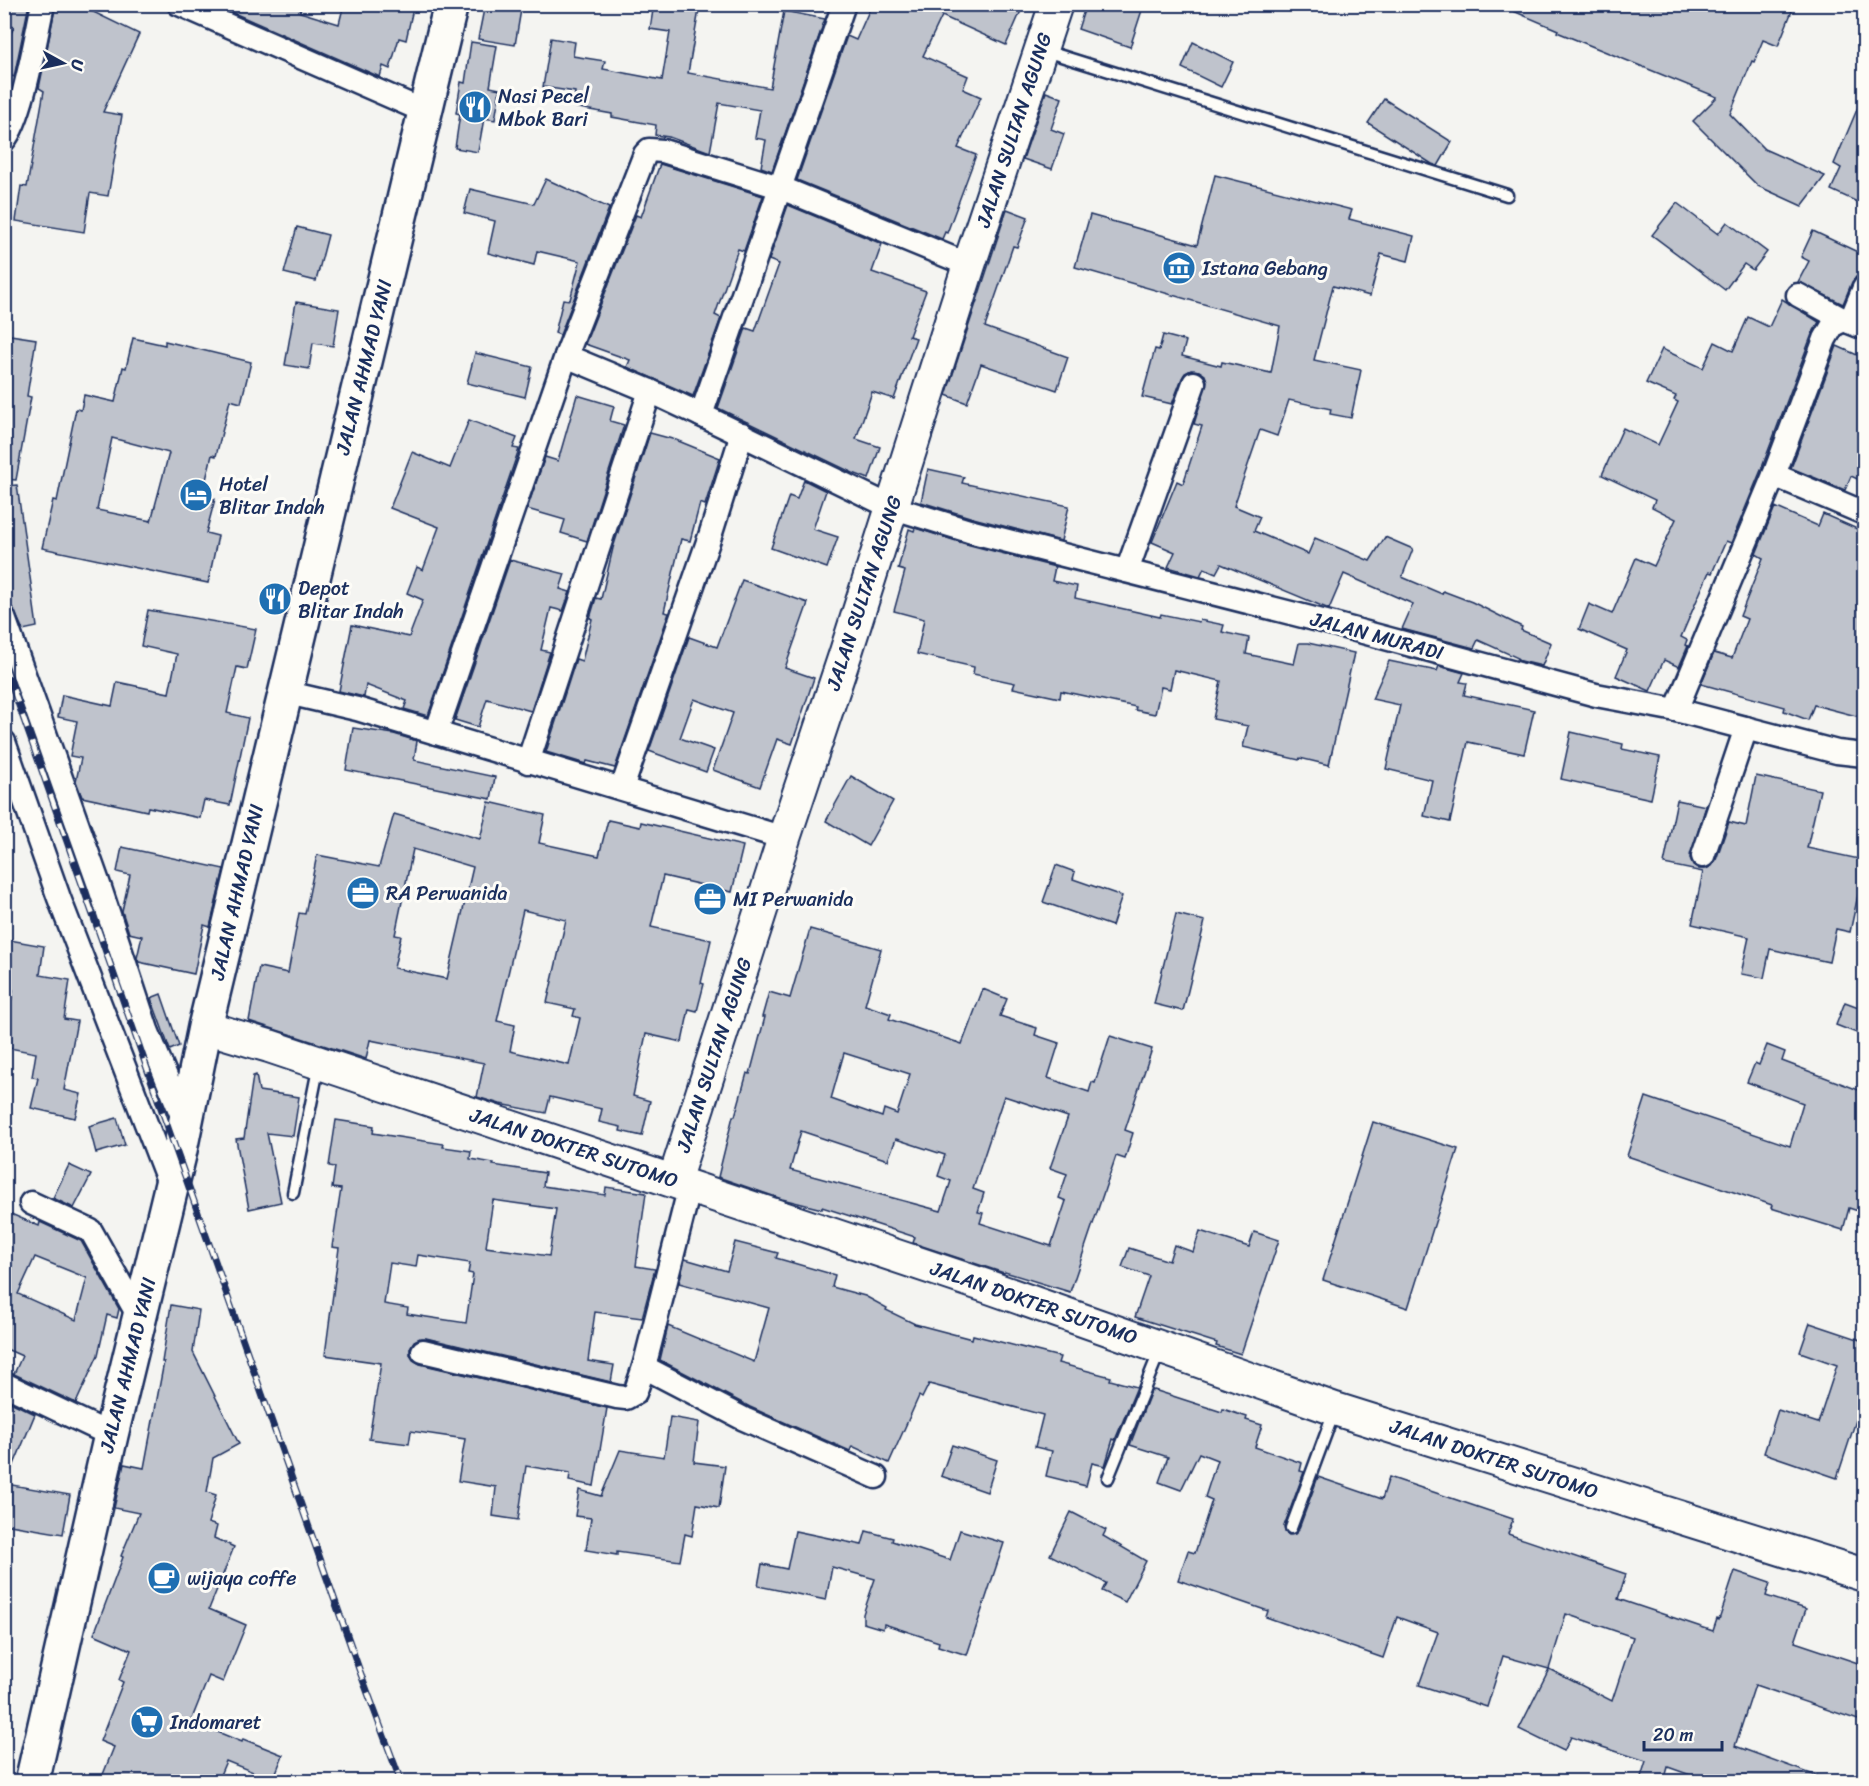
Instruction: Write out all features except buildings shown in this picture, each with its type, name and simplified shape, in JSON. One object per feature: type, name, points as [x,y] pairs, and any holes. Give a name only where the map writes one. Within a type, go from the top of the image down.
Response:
[{"type":"main road","name":"JALAN AHMAD YANI","points":[[32,1782],[185,1123],[220,1031],[284,692],[451,4]]},
{"type":"main road","name":"JALAN SULTAN AGUNG","points":[[682,1184],[784,838],[846,652],[969,265],[1042,50],[1050,7]]},
{"type":"main road","name":"JALAN DOKTER SUTOMO","points":[[220,1031],[682,1184],[1161,1347],[1335,1409],[1864,1575]]},
{"type":"street","points":[[4,140],[23,96],[44,4]]},
{"type":"street","points":[[178,4],[426,112]]},
{"type":"street","points":[[701,415],[844,4]]},
{"type":"street","points":[[436,733],[566,356],[645,154],[649,150],[663,151],[779,187],[969,265]]},
{"type":"street","points":[[1853,323],[1864,288]]},
{"type":"street","points":[[1798,295],[1853,323]]},
{"type":"street","points":[[1677,710],[1774,475],[1825,339],[1833,325],[1853,323]]},
{"type":"street","name":"JALAN MURADI","points":[[566,356],[650,391],[891,507],[969,531],[1326,622],[1596,695],[1677,710],[1837,752],[1864,755]]},
{"type":"street","points":[[1127,571],[1194,383]]},
{"type":"street","points":[[528,762],[650,391]]},
{"type":"street","points":[[622,788],[710,536],[742,434]]},
{"type":"street","points":[[1774,475],[1864,513]]},
{"type":"street","points":[[4,618],[99,885],[147,1030],[185,1123]]},
{"type":"street","points":[[284,692],[357,709],[784,838]]},
{"type":"street","points":[[1703,856],[1746,728]]},
{"type":"street","points":[[4,742],[58,898],[171,1188]]},
{"type":"street","name":"JALAN SULTAN AGUNG","points":[[423,1351],[617,1397],[626,1398],[635,1393],[644,1367],[682,1184]]},
{"type":"street","points":[[31,1203],[91,1231],[139,1317]]},
{"type":"street","points":[[644,1367],[744,1419],[876,1477]]},
{"type":"street","points":[[4,1384],[111,1435]]},
{"type":"lane","points":[[1042,50],[1507,195]]},
{"type":"lane","points":[[293,1193],[319,1064]]},
{"type":"lane","points":[[1108,1478],[1161,1347]]},
{"type":"lane","points":[[1291,1528],[1335,1409]]},
{"type":"railway","points":[[4,663],[401,1782]]},
{"type":"place","name":"Nasi Pecel Mbok Bari","points":[[475,107]]},
{"type":"place","name":"Istana Gebang","points":[[1179,268]]},
{"type":"place","name":"Hotel Blitar Indah","points":[[196,495]]},
{"type":"place","name":"Depot Blitar Indah","points":[[275,599]]},
{"type":"place","name":"RA Perwanida","points":[[363,893]]},
{"type":"place","name":"MI Perwanida","points":[[710,899]]},
{"type":"place","name":"wijaya coffe","points":[[164,1578]]},
{"type":"place","name":"Indomaret","points":[[147,1722]]}]
